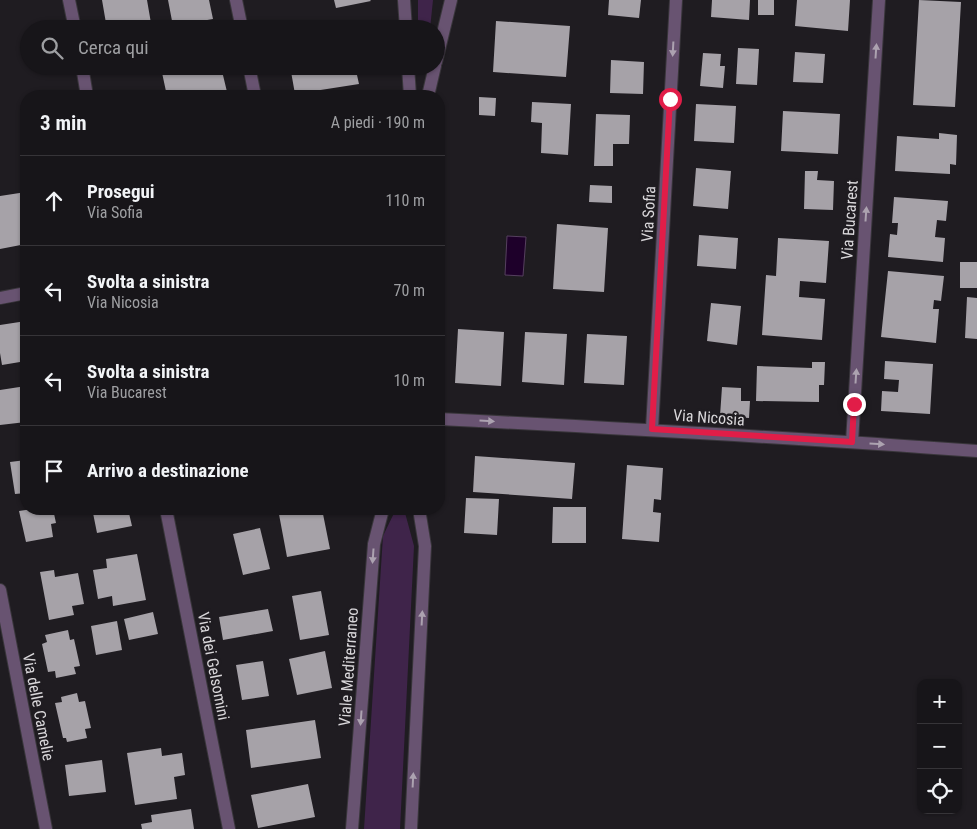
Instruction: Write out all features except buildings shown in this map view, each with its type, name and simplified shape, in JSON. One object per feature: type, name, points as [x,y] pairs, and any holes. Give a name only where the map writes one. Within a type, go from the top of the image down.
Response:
[{"type":"street","points":[[69,0],[73,20]]},
{"type":"street","points":[[236,0],[240,20]]},
{"type":"street","points":[[404,0],[405,20]]},
{"type":"street","points":[[445,25],[451,0]]},
{"type":"street","name":"Via Sofia","points":[[652,429],[676,0]]},
{"type":"street","name":"Via Bucarest","points":[[852,442],[880,0]]},
{"type":"street","points":[[84,75],[86,90]]},
{"type":"street","points":[[251,75],[254,90]]},
{"type":"street","points":[[409,75],[410,90]]},
{"type":"street","points":[[429,90],[433,75]]},
{"type":"street","points":[[0,298],[20,294]]},
{"type":"street","name":"Via Nicosia","points":[[445,419],[652,429],[977,452]]},
{"type":"street","name":"Via dei Gelsomini","points":[[167,515],[229,829]]},
{"type":"street","name":"Viale Mediterraneo","points":[[352,829],[374,544],[381,515]]},
{"type":"street","points":[[410,829],[425,546],[421,515]]},
{"type":"street","name":"Via delle Camelie","points":[[0,590],[46,829]]},
{"type":"shaded area","points":[[418,0],[433,0],[431,20],[418,20]]},
{"type":"shaded area","points":[[507,236],[526,237],[523,276],[505,275]]},
{"type":"shaded area","points":[[393,515],[406,515],[414,546],[400,829],[364,829],[383,536]]},
{"type":"route","points":[[670,99],[652,429],[852,442],[854,404]]}]
